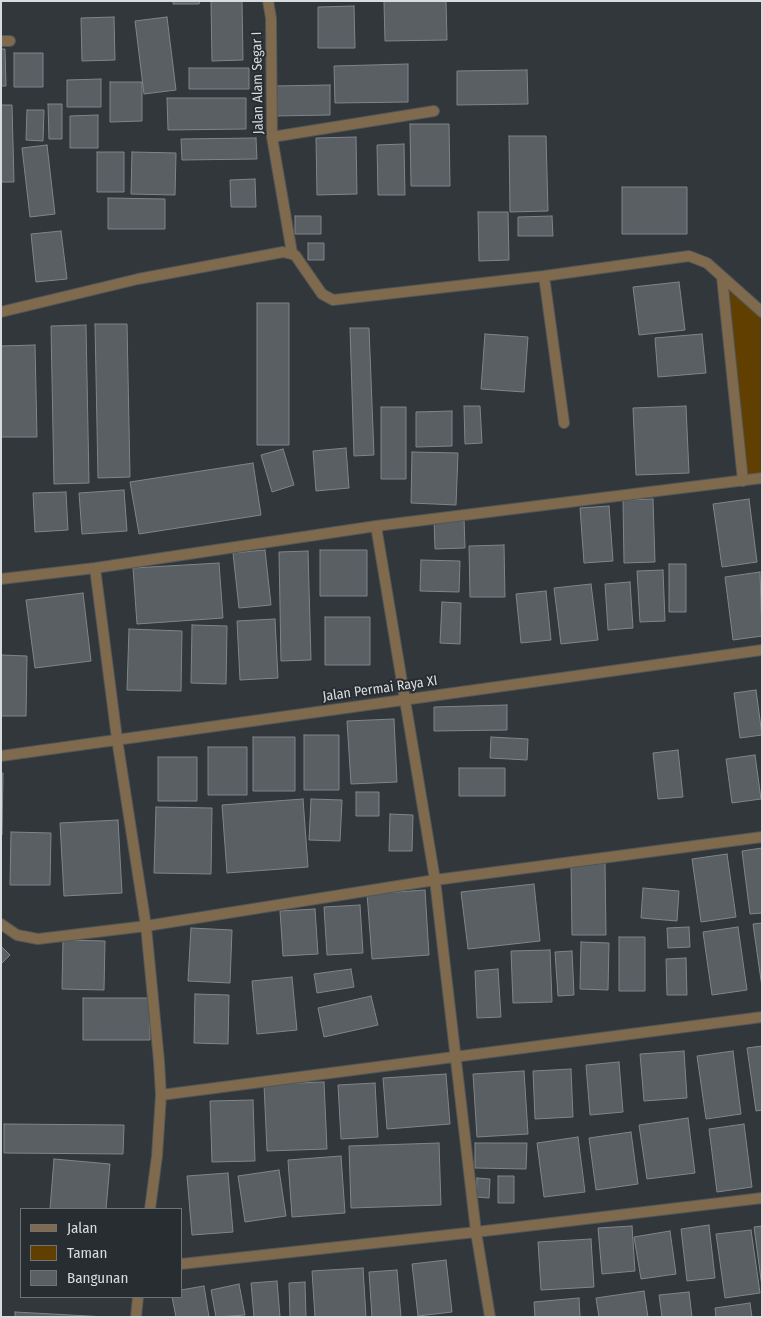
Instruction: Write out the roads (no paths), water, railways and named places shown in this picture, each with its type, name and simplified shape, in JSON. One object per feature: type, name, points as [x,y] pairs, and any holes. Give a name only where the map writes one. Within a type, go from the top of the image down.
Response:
[{"type":"street","name":"Jalan Alam Segar I","points":[[268,1],[271,18],[272,137],[292,253]]},
{"type":"street","points":[[272,137],[434,111]]},
{"type":"street","points":[[1,312],[174,272],[283,252],[292,253],[298,258],[322,294],[333,300],[544,276],[689,256],[707,264],[762,312]]},
{"type":"street","points":[[544,276],[564,423]]},
{"type":"street","points":[[722,277],[743,481]]},
{"type":"street","points":[[1,578],[95,568],[376,526],[762,478]]},
{"type":"street","points":[[376,526],[435,880],[454,1058],[476,1232],[490,1317]]},
{"type":"street","points":[[95,568],[117,739],[146,926],[160,1095],[157,1156],[150,1208]]},
{"type":"street","name":"Jalan Permai Raya XI","points":[[1,756],[762,650]]},
{"type":"street","points":[[1,924],[17,935],[38,939],[146,926],[435,880],[762,837]]},
{"type":"street","points":[[160,1095],[762,1017]]},
{"type":"street","points":[[182,1264],[762,1198]]},
{"type":"street","points":[[136,1317],[138,1298]]}]
